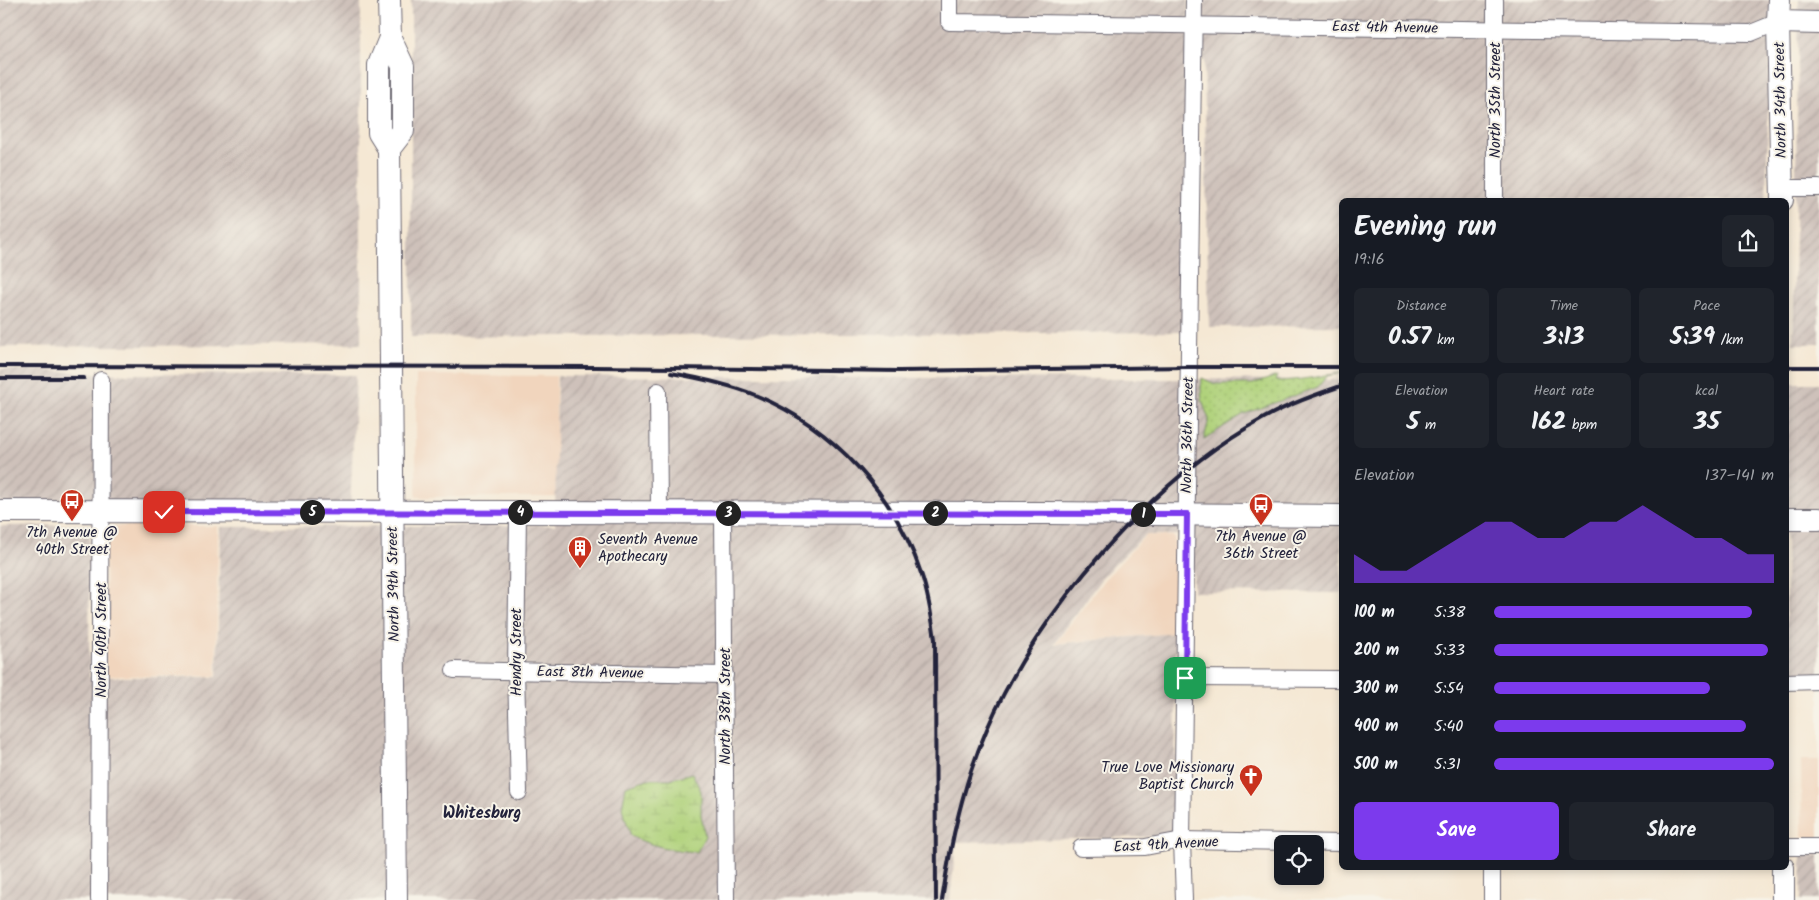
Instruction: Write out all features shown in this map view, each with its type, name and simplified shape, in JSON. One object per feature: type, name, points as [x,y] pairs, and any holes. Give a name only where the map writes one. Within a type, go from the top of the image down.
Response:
[{"type":"street","name":"North 39th Street","points":[[389,0],[390,38],[403,66],[403,131],[389,148],[396,900]]},
{"type":"street","name":"East 4th Avenue","points":[[949,0],[949,22],[1496,28],[1751,33],[1778,22],[1819,23]]},
{"type":"street","name":"North 36th Street","points":[[1184,900],[1182,840],[1194,0]]},
{"type":"street","name":"North 35th Street","points":[[1495,0],[1495,198]]},
{"type":"street","name":"North 34th Street","points":[[1779,0],[1782,194]]},
{"type":"street","points":[[1782,194],[1819,188]]},
{"type":"street","name":"North 40th Street","points":[[99,900],[101,380]]},
{"type":"street","points":[[658,391],[659,512]]},
{"type":"street","points":[[0,512],[659,512],[1339,516]]},
{"type":"street","name":"Hendry Street","points":[[518,512],[516,670],[519,792]]},
{"type":"street","name":"North 38th Street","points":[[723,513],[726,900]]},
{"type":"street","points":[[1789,519],[1819,519]]},
{"type":"street","name":"East 8th Avenue","points":[[454,670],[725,675]]},
{"type":"street","points":[[1185,678],[1339,679]]},
{"type":"street","points":[[1789,682],[1819,681]]},
{"type":"street","name":"East 9th Avenue","points":[[1081,848],[1144,847],[1182,840],[1339,844]]},
{"type":"street","points":[[1789,847],[1819,847]]},
{"type":"street","points":[[1492,870],[1492,900]]},
{"type":"street","points":[[1783,870],[1783,900]]},
{"type":"shaded area","points":[[0,0],[361,0],[361,344],[0,347]]},
{"type":"shaded area","points":[[411,0],[1188,0],[1183,332],[411,337]]},
{"type":"shaded area","points":[[1203,0],[1771,0],[1766,198],[1339,198],[1339,326],[1209,327]]},
{"type":"shaded area","points":[[1799,0],[1819,0],[1819,344],[1793,344]]},
{"type":"shaded area","points":[[0,369],[120,374],[356,375],[350,510],[0,510]]},
{"type":"shaded area","points":[[416,375],[556,376],[556,497],[416,497]]},
{"type":"shaded area","points":[[557,376],[1339,380],[1339,593],[1193,592],[1194,535],[1145,535],[1104,575],[1054,644],[1176,633],[1175,836],[956,842],[950,900],[0,900],[0,526],[90,525],[89,677],[217,677],[220,527],[555,525]]},
{"type":"shaded area","points":[[1789,383],[1819,383],[1819,682],[1789,682]]},
{"type":"shaded area","points":[[105,526],[218,526],[216,676],[106,676]]},
{"type":"shaded area","points":[[1146,535],[1174,536],[1176,633],[1056,643],[1104,580]]},
{"type":"shaded area","points":[[1801,760],[1819,760],[1819,837],[1802,837]]},
{"type":"shaded area","points":[[1802,855],[1819,855],[1819,900],[1801,900]]},
{"type":"green space","points":[[1339,373],[1327,376],[1318,387],[1244,414],[1204,439],[1209,419],[1202,399],[1202,378],[1215,384],[1253,384],[1277,376],[1275,381]]},
{"type":"green space","points":[[692,773],[701,791],[701,815],[705,836],[697,852],[663,847],[631,836],[622,808],[626,786],[648,779],[671,779]]},
{"type":"railway","points":[[0,366],[596,367],[899,371],[1339,367]]},
{"type":"railway","points":[[1789,367],[1819,367]]},
{"type":"railway","points":[[671,373],[745,391],[784,409],[810,425],[858,467],[896,518],[911,546],[927,592],[935,639],[936,900]]},
{"type":"railway","points":[[0,378],[84,378]]},
{"type":"railway","points":[[942,900],[949,856],[959,813],[971,771],[987,729],[1009,684],[1036,639],[1068,595],[1103,552],[1141,512],[1181,476],[1222,444],[1273,413],[1339,387]]},
{"type":"place","name":"7th Avenue @ 40th Street","points":[[72,522]]},
{"type":"place","name":"7th Avenue @ 36th Street","points":[[1261,526]]},
{"type":"place","name":"Seventh Avenue Apothecary","points":[[580,569]]},
{"type":"place","name":"True Love Missionary Baptist Church","points":[[1251,797]]},
{"type":"district","name":"Whitesburg","points":[[482,812]]},
{"type":"route","points":[[164,512],[1187,514],[1185,678]]}]
